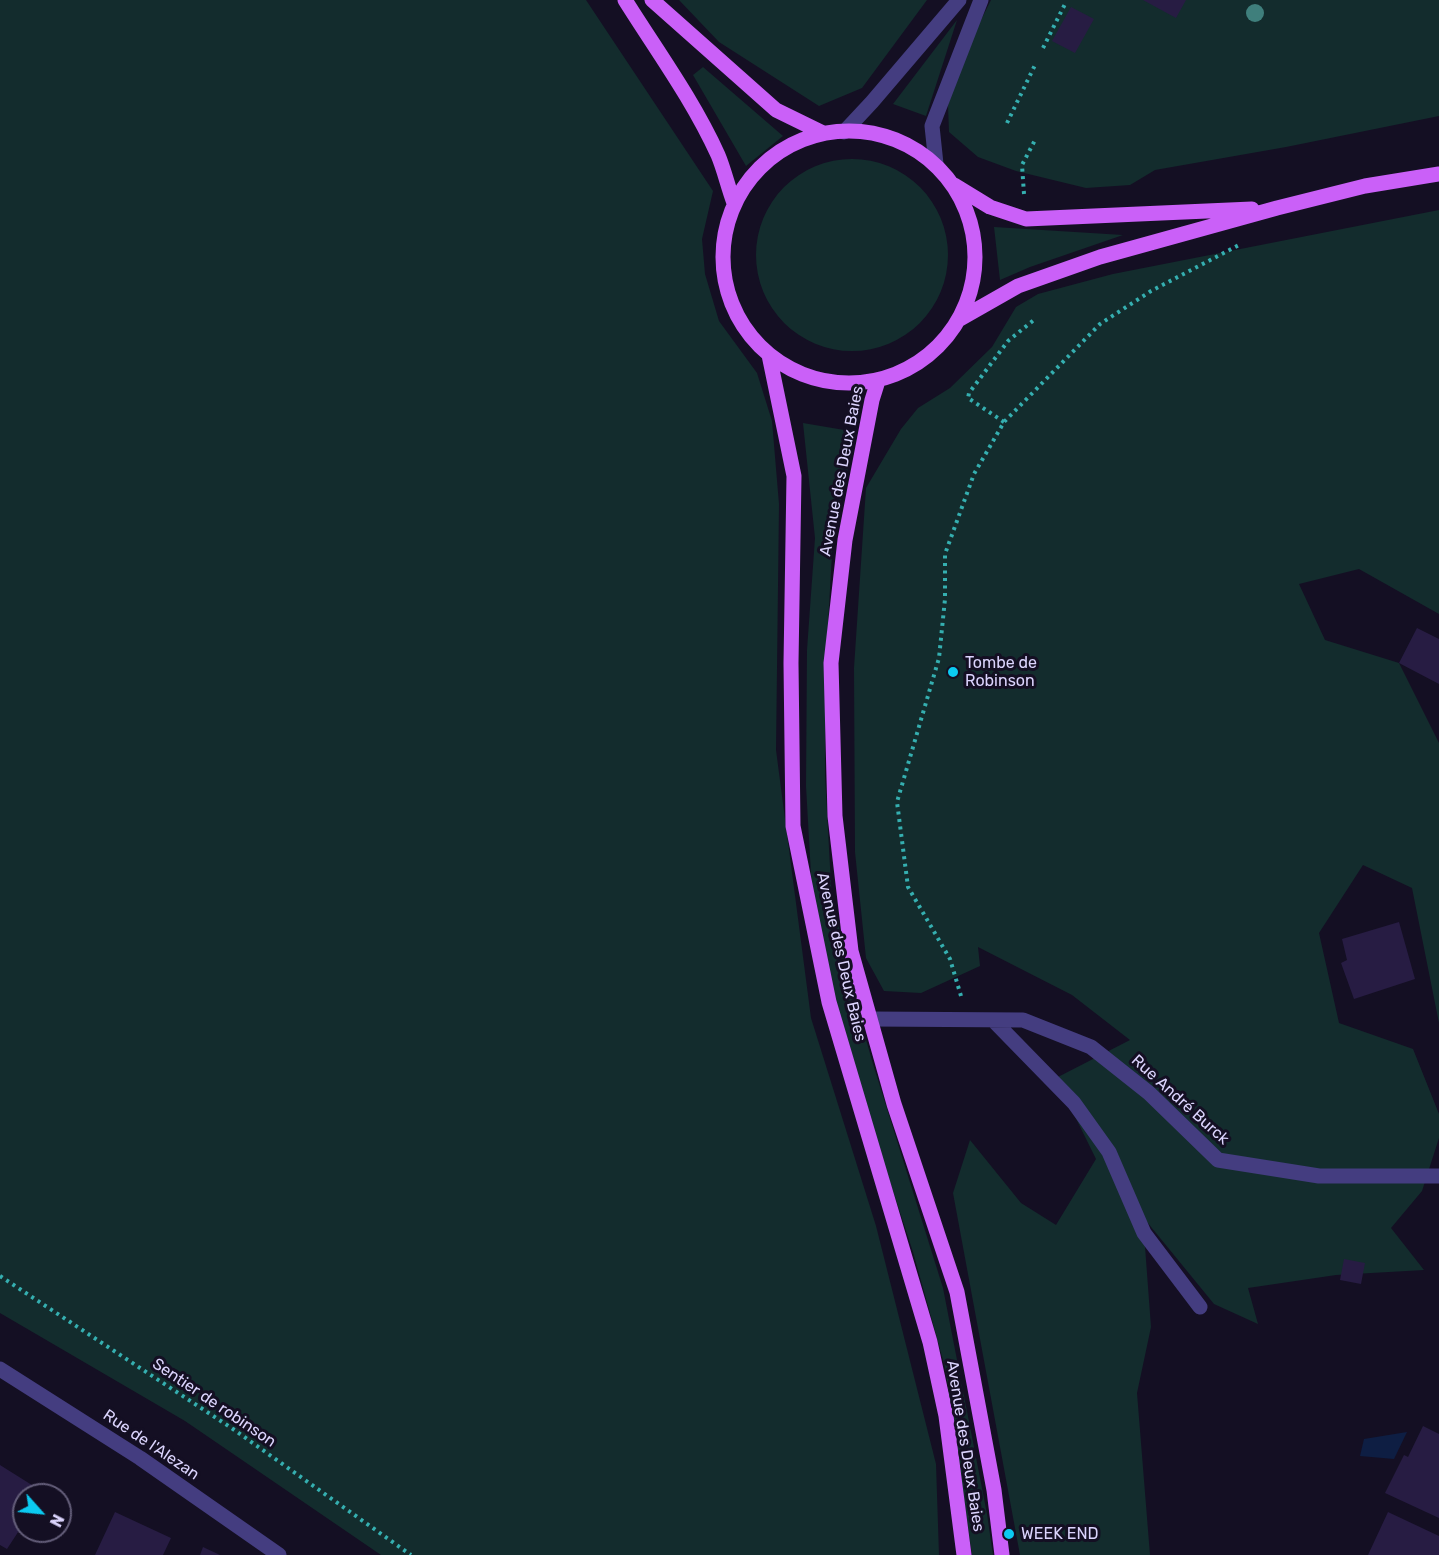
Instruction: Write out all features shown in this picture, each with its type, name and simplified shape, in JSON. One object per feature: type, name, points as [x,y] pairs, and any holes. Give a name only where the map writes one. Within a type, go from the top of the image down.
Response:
[{"type":"main road","points":[[625,0],[698,115],[719,157],[734,203]]},
{"type":"main road","points":[[652,0],[776,110],[823,133]]},
{"type":"main road","points":[[863,130],[903,141],[936,164],[954,185],[970,216],[976,251],[972,286],[960,319],[938,347],[910,368],[878,381],[839,384],[830,382],[802,375],[769,356],[741,324],[725,285],[723,243],[734,203],[756,171],[786,146],[823,133],[863,130]]},
{"type":"main road","points":[[960,319],[1018,286],[1100,257],[1365,186],[1439,174]]},
{"type":"main road","points":[[954,185],[990,207],[1026,219],[1277,208]]},
{"type":"main road","name":"Avenue des Deux Baies","points":[[769,356],[794,476],[791,663],[793,826],[829,1002],[930,1342],[946,1416],[964,1555]]},
{"type":"main road","name":"Avenue des Deux Baies","points":[[878,381],[872,400],[845,540],[831,663],[835,816],[851,951],[894,1104],[957,1292],[994,1490],[1002,1555]]},
{"type":"street","points":[[844,132],[959,0]]},
{"type":"street","points":[[936,164],[933,126],[981,0]]},
{"type":"street","name":"Rue André Burck","points":[[871,1019],[1023,1020],[1091,1047],[1149,1092],[1218,1160],[1319,1176],[1439,1176]]},
{"type":"street","points":[[993,1020],[1074,1103],[1109,1152],[1144,1233],[1200,1307]]},
{"type":"street","name":"Rue de l'Alezan","points":[[0,1369],[140,1458],[279,1555]]},
{"type":"path","points":[[1043,48],[1065,4]]},
{"type":"path","points":[[1007,123],[1035,65]]},
{"type":"path","points":[[1025,203],[1022,165],[1035,140]]},
{"type":"path","points":[[969,1020],[950,960],[908,887],[897,802],[939,658],[945,599],[945,554],[974,474],[1004,422],[1100,324],[1151,291],[1240,244]]},
{"type":"path","points":[[1004,422],[968,398],[969,393],[1008,341],[1035,319]]},
{"type":"path","name":"Sentier de robinson","points":[[0,1276],[233,1428],[411,1555]]},
{"type":"green space","points":[[0,0],[586,0],[713,191],[702,239],[705,274],[719,321],[757,373],[772,421],[779,504],[776,750],[811,1018],[876,1226],[936,1464],[939,1555],[381,1555],[185,1421],[0,1313]]},
{"type":"green space","points":[[679,0],[927,0],[862,88],[819,106],[719,42]]},
{"type":"green space","points":[[991,0],[1439,0],[1439,116],[1286,147],[1155,170],[1130,185],[1086,188],[1016,171],[978,157],[949,132],[948,105],[957,68]]},
{"type":"green space","points":[[957,20],[926,116],[893,104]]},
{"type":"green space","points":[[703,67],[783,136],[746,166],[693,75]]},
{"type":"green space","points":[[852,159],[889,166],[920,187],[941,218],[948,255],[941,292],[920,323],[889,344],[852,351],[815,344],[784,323],[763,292],[756,255],[763,218],[784,187],[815,166]]},
{"type":"green space","points":[[1439,210],[1439,614],[1359,569],[1299,584],[1325,640],[1399,663],[1439,743],[1439,1023],[1412,888],[1363,865],[1319,933],[1339,1023],[1413,1049],[1439,1114],[1439,1138],[1422,1191],[1391,1228],[1424,1270],[1336,1275],[1248,1288],[1258,1324],[1214,1304],[1138,1211],[1144,1233],[1151,1327],[1137,1393],[1150,1555],[1020,1555],[953,1193],[970,1140],[1021,1203],[1056,1225],[1096,1159],[1056,1078],[1130,1040],[1072,995],[978,947],[980,966],[921,993],[884,991],[866,958],[855,852],[854,668],[866,488],[901,429],[918,408],[950,388],[992,347],[1016,307],[1038,294],[1113,274]]},
{"type":"green space","points":[[994,227],[1123,235],[1030,267],[1000,280]]},
{"type":"green space","points":[[803,423],[856,432],[833,537],[825,675],[825,775],[831,885],[849,980],[943,1288],[993,1555],[972,1555],[945,1367],[913,1252],[835,1003],[812,892],[806,786],[807,650],[815,538]]},
{"type":"water","points":[[1407,1432],[1394,1459],[1360,1456],[1364,1439]]},
{"type":"building","points":[[1143,0],[1186,0],[1176,18]]},
{"type":"building","points":[[1071,7],[1094,19],[1075,53],[1052,41]]},
{"type":"building","points":[[1417,628],[1439,639],[1439,684],[1399,663]]},
{"type":"building","points":[[1399,922],[1415,979],[1354,999],[1341,963],[1347,960],[1342,939]]},
{"type":"building","points":[[1344,1259],[1365,1263],[1361,1284],[1340,1280]]},
{"type":"building","points":[[1423,1426],[1439,1434],[1439,1518],[1385,1493],[1404,1455],[1408,1457]]},
{"type":"building","points":[[0,1465],[29,1483],[12,1483],[12,1541],[7,1549],[0,1545]]},
{"type":"building","points":[[115,1512],[171,1538],[163,1555],[95,1555]]},
{"type":"building","points":[[1388,1512],[1439,1536],[1439,1555],[1368,1555]]},
{"type":"building","points":[[203,1547],[220,1555],[200,1555]]},
{"type":"place","name":"Tombe de Robinson","points":[[953,672]]},
{"type":"place","name":"WEEK END","points":[[1009,1534]]}]
